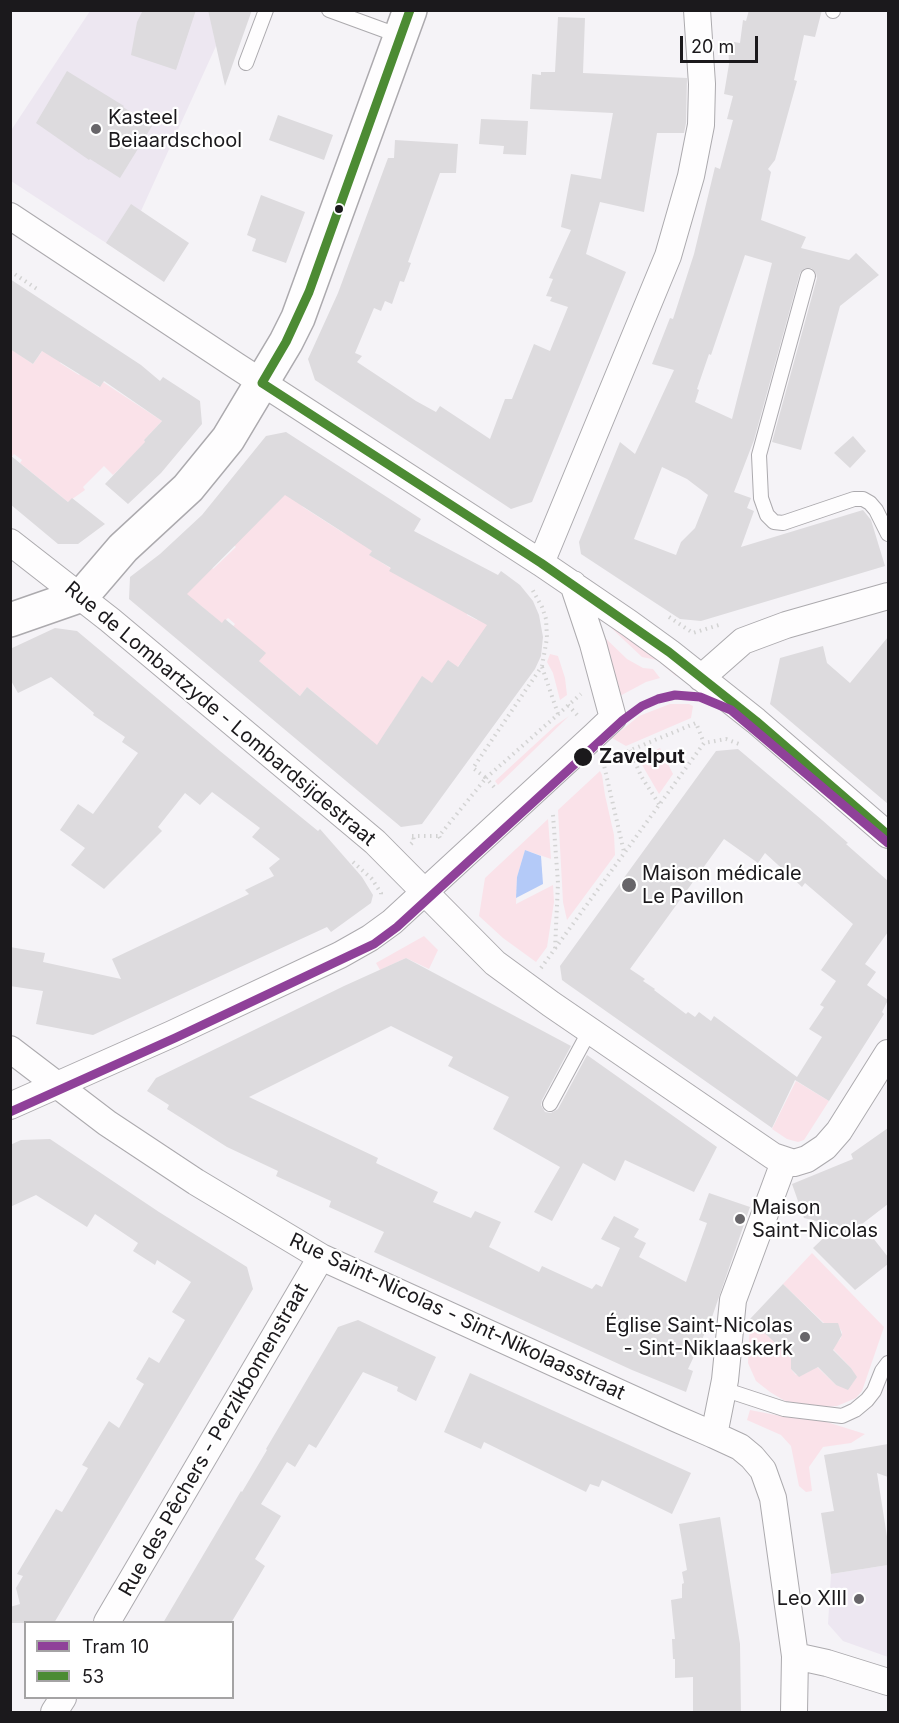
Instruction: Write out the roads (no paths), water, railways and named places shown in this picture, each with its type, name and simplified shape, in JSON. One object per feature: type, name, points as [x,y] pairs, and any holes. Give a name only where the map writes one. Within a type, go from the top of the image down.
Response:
[{"type":"street","points":[[541,563],[651,303],[691,176],[701,124],[702,84],[697,10]]},
{"type":"street","points":[[10,620],[79,596],[87,590],[123,548],[201,473],[228,439],[286,342],[309,292],[405,23]]},
{"type":"street","points":[[10,216],[262,383],[573,584],[669,652],[756,721],[888,835]]},
{"type":"street","name":"Rue de Lombartzyde - Lombardsijdestraat","points":[[10,542],[79,596],[375,842],[495,963],[784,1162]]},
{"type":"street","points":[[10,1106],[340,955],[383,930],[425,893],[613,718],[573,584]]},
{"type":"street","points":[[701,678],[743,641],[786,625],[888,596]]},
{"type":"street","name":"Rue Saint-Nicolas - Sint-Nikolaasstraat","points":[[10,1049],[107,1123],[196,1182],[321,1257],[740,1447],[752,1457],[763,1470],[773,1498],[795,1656],[794,1713]]},
{"type":"street","points":[[714,1435],[723,1389],[733,1300],[784,1162],[794,1163],[807,1159],[832,1139],[888,1053]]},
{"type":"street","name":"Rue des Pêchers - Perzikbomenstraat","points":[[108,1621],[321,1257]]},
{"type":"street","points":[[795,1656],[828,1663],[888,1682]]},
{"type":"street","points":[[54,1713],[62,1699]]},
{"type":"lane","points":[[246,63],[266,10]]},
{"type":"lane","points":[[329,10],[405,23]]},
{"type":"lane","points":[[808,276],[759,455],[761,498],[767,515],[774,522],[783,523],[854,499],[863,499],[870,502],[876,510],[888,534]]},
{"type":"lane","points":[[550,1104],[590,1030]]},
{"type":"lane","points":[[723,1389],[784,1409],[842,1416],[855,1410],[867,1400],[888,1363]]},
{"type":"water","points":[[525,850],[541,856],[543,884],[516,898],[517,877]]},
{"type":"tram line","name":"10","points":[[10,1112],[175,1038],[374,944],[397,927],[623,720],[642,706],[658,699],[675,695],[700,697],[731,710],[888,843]]},
{"type":"place","name":"Kasteel Beiaardschool","points":[[96,129]]},
{"type":"place","name":"Zavelput","points":[[583,757]]},
{"type":"place","name":"Maison médicale Le Pavillon","points":[[629,885]]},
{"type":"place","name":"Maison Saint-Nicolas","points":[[740,1219]]},
{"type":"place","name":"Église Saint-Nicolas - Sint-Niklaaskerk","points":[[805,1337]]},
{"type":"place","name":"Leo XIII","points":[[859,1599]]}]
